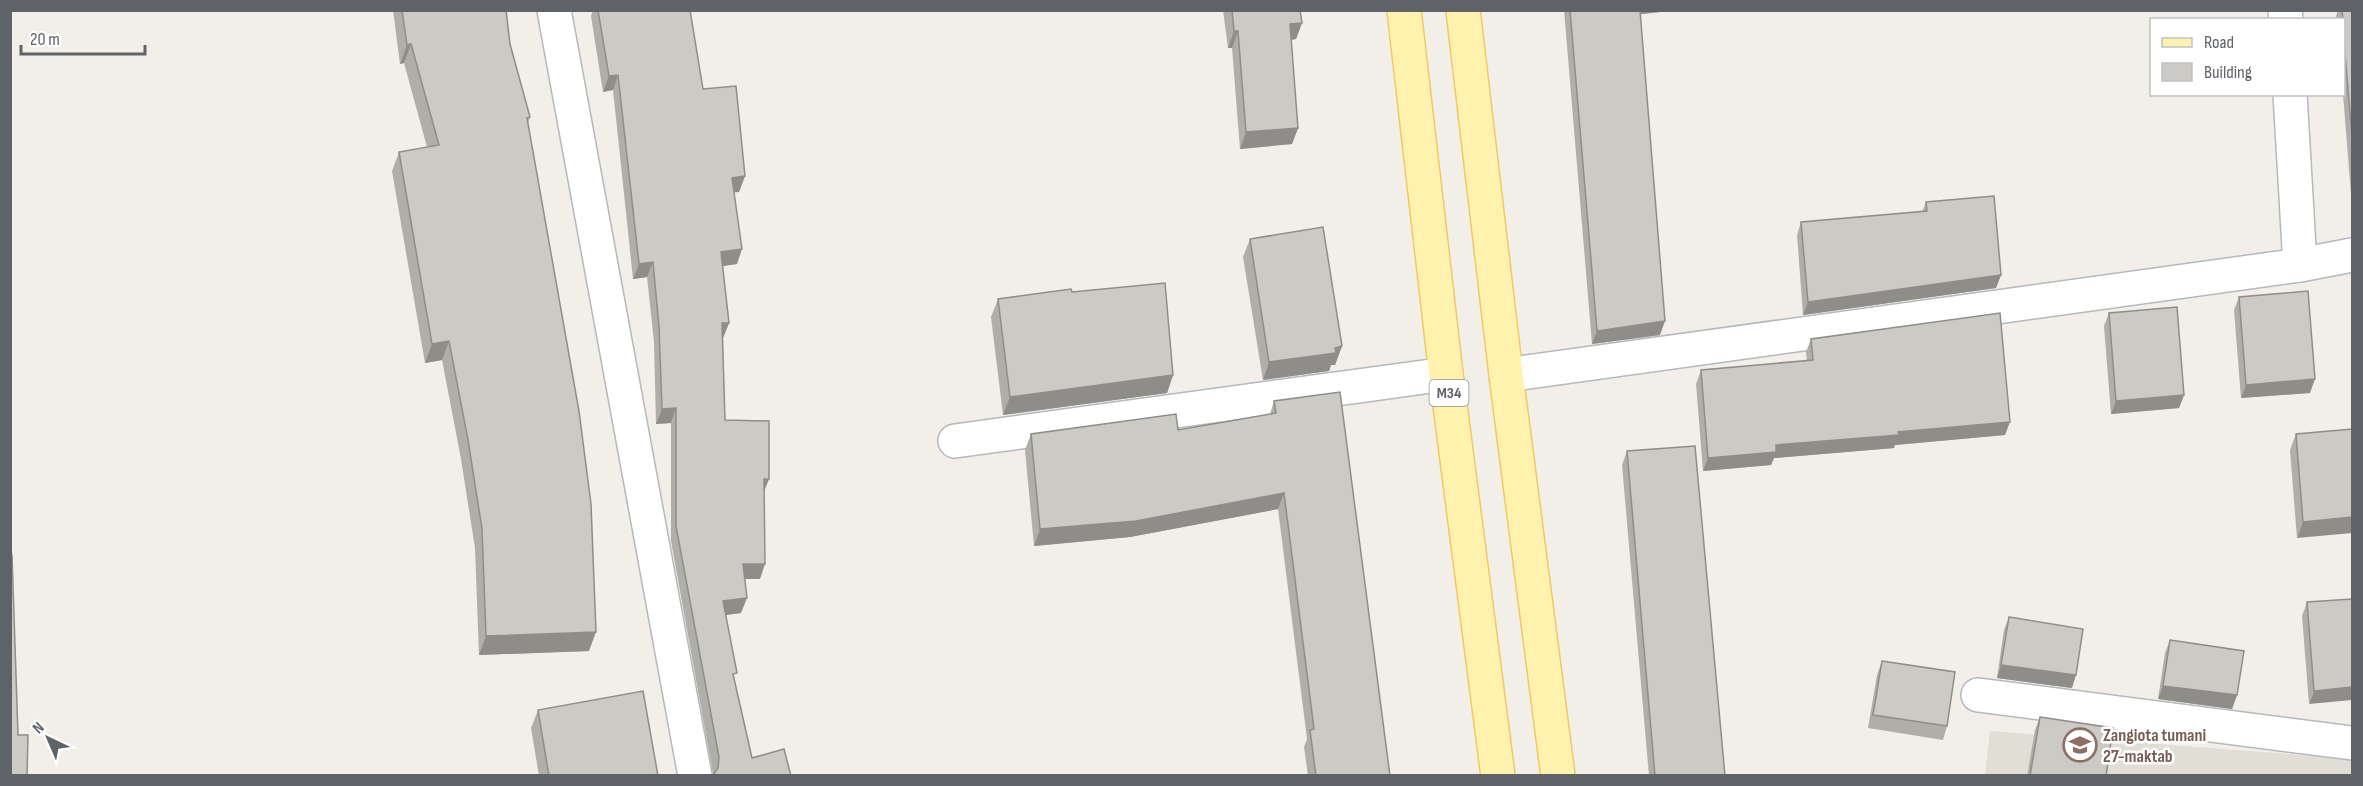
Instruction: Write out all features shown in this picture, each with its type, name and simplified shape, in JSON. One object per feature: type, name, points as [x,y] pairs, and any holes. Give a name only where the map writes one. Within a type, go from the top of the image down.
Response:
[{"type":"main road","name":"M34","points":[[1404,10],[1446,374],[1498,776]]},
{"type":"main road","points":[[1463,10],[1506,375],[1558,776]]},
{"type":"street","points":[[554,10],[695,776]]},
{"type":"street","points":[[2290,96],[2300,265]]},
{"type":"street","points":[[1506,375],[2300,265],[2352,255]]},
{"type":"street","points":[[955,441],[1446,374]]},
{"type":"street","points":[[1978,695],[2352,743]]},
{"type":"shaded area","name":"Zangiota tumani 27-maktab","points":[[1990,731],[2352,759],[2352,776],[1985,776]]},
{"type":"building","points":[[402,10],[506,10],[510,44],[530,117],[527,118],[579,411],[591,504],[596,632],[486,636],[482,529],[468,440],[449,341],[432,344],[399,152],[439,145],[411,44],[407,45]]},
{"type":"building","points":[[598,10],[690,10],[703,89],[736,86],[745,176],[732,178],[742,249],[721,252],[729,323],[722,323],[725,420],[769,421],[769,479],[764,479],[765,564],[743,564],[747,598],[723,601],[737,673],[733,674],[752,758],[784,749],[791,776],[713,775],[718,768],[719,757],[676,526],[676,408],[662,409],[659,327],[653,262],[639,264],[618,75],[609,76]]},
{"type":"building","points":[[1232,10],[1300,10],[1302,23],[1290,24],[1298,128],[1246,132],[1238,31],[1234,31]]},
{"type":"building","points":[[1570,10],[1640,10],[1665,321],[1597,331]]},
{"type":"building","points":[[2342,10],[2352,10],[2352,136],[2345,54],[2345,18],[2343,18]]},
{"type":"building","points":[[1994,196],[2001,275],[1808,302],[1801,222],[1927,211],[1926,202]]},
{"type":"building","points":[[1323,227],[1342,346],[1335,348],[1336,353],[1269,362],[1250,239]]},
{"type":"building","points":[[1165,283],[1173,375],[1010,397],[998,299],[1071,289],[1072,292]]},
{"type":"building","points":[[2308,291],[2315,379],[2246,385],[2239,297]]},
{"type":"building","points":[[2177,307],[2184,395],[2116,401],[2109,313]]},
{"type":"building","points":[[2000,313],[2010,422],[1898,432],[1899,435],[1776,445],[1776,452],[1708,458],[1701,370],[1813,360],[1811,339]]},
{"type":"building","points":[[1340,392],[1390,776],[1316,776],[1310,730],[1314,729],[1284,493],[1136,521],[1040,529],[1031,434],[1176,414],[1178,430],[1276,413],[1274,401]]},
{"type":"building","points":[[2352,429],[2352,517],[2303,522],[2296,434]]},
{"type":"building","points":[[1695,446],[1725,776],[1655,776],[1627,451]]},
{"type":"building","points":[[10,555],[12,555],[18,735],[28,735],[27,776],[10,776]]},
{"type":"building","points":[[2352,599],[2352,687],[2314,691],[2307,602]]},
{"type":"building","points":[[2009,617],[2083,629],[2076,675],[2001,665]]},
{"type":"building","points":[[2170,640],[2244,651],[2237,695],[2163,686]]},
{"type":"building","points":[[1882,661],[1955,672],[1947,726],[1873,715]]},
{"type":"building","points":[[643,691],[658,776],[549,776],[538,710]]},
{"type":"building","points":[[2040,717],[2113,728],[2106,776],[2030,776]]},
{"type":"place","name":"Zangiota tumani 27-maktab","points":[[2080,745]]}]
